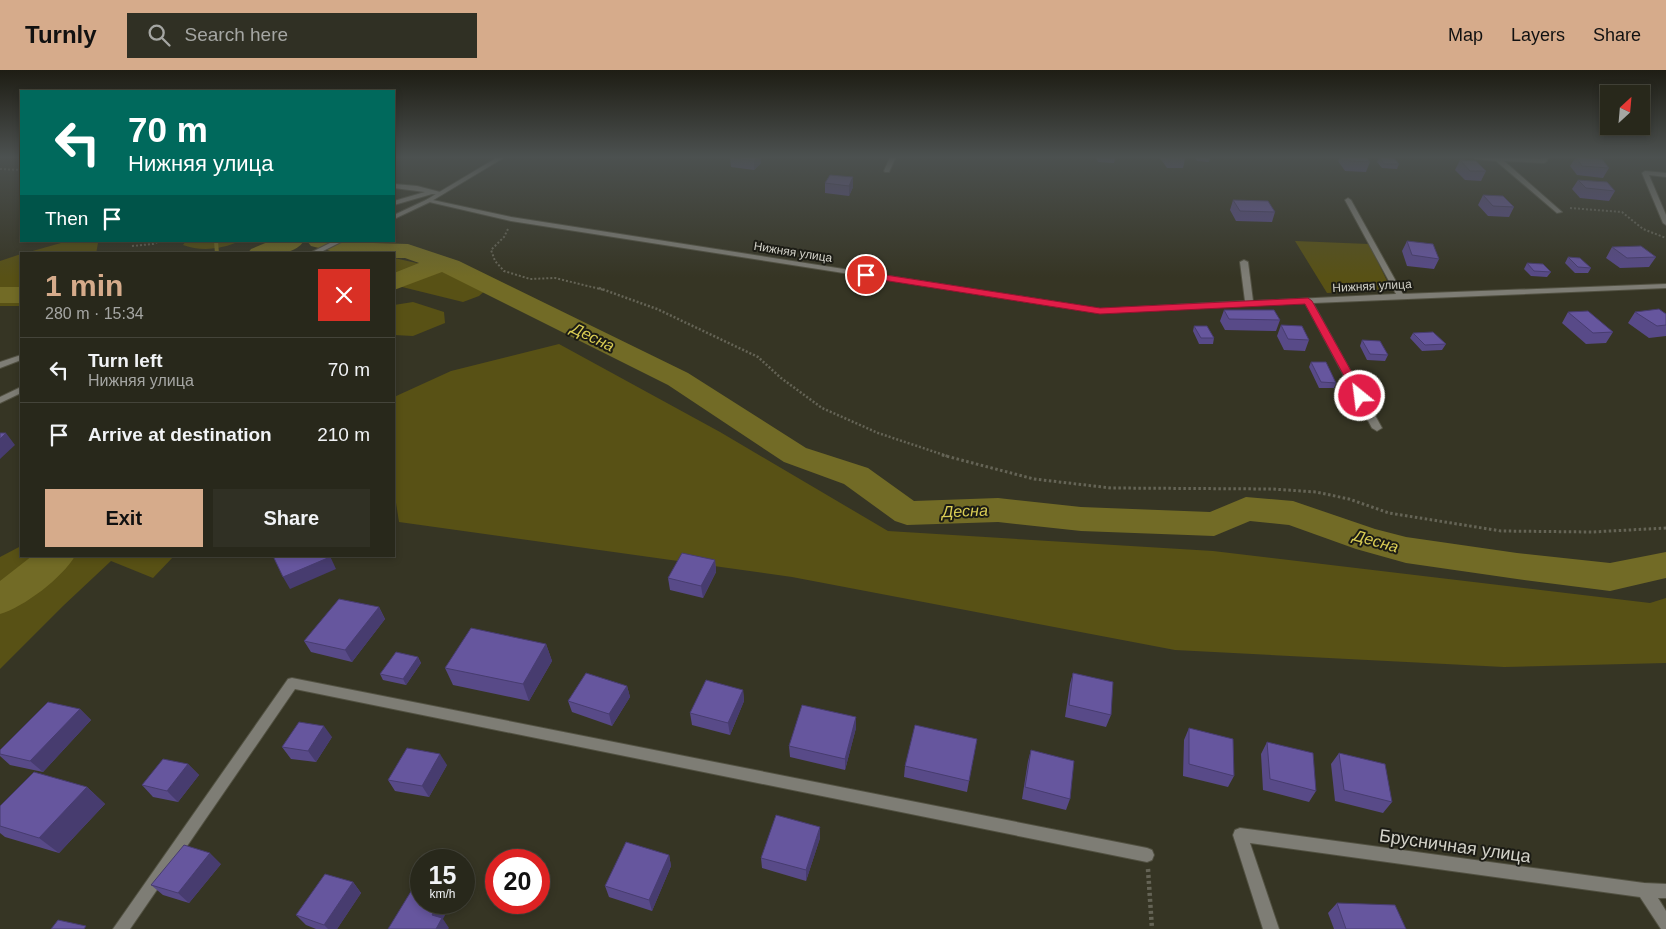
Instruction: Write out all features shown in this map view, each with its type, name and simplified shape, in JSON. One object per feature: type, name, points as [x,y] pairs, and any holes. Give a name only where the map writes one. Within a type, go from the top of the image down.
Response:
[{"type":"street","points":[[395,203],[414,197]]},
{"type":"street","points":[[395,216],[433,197]]},
{"type":"street","points":[[1541,197],[1558,212]]},
{"type":"street","points":[[1655,197],[1666,223]]},
{"type":"street","name":"Нижняя улица","points":[[428,200],[511,219],[1100,311],[1401,296],[1666,286]]},
{"type":"street","points":[[1348,200],[1401,296]]},
{"type":"street","points":[[315,252],[338,242]]},
{"type":"street","points":[[1244,262],[1248,303]]},
{"type":"street","points":[[1308,301],[1377,428]]},
{"type":"street","points":[[0,365],[20,357]]},
{"type":"street","points":[[0,400],[20,390]]},
{"type":"street","points":[[121,929],[292,683],[1148,856]]},
{"type":"street","name":"Брусничная улица","points":[[1271,929],[1240,835],[1644,890],[1666,891]]},
{"type":"street","points":[[1644,890],[1666,924]]},
{"type":"path","points":[[1548,203],[1567,208],[1622,212],[1643,229],[1666,238]]},
{"type":"path","points":[[511,219],[504,237],[490,250],[495,261],[504,271],[530,279],[555,278],[584,284],[619,294],[657,309],[758,357],[781,378],[822,408],[878,433],[931,452],[1034,479],[1111,488],[1272,489],[1316,492],[1349,498],[1389,513],[1501,531],[1592,532],[1666,528]]},
{"type":"path","points":[[132,246],[158,242]]},
{"type":"path","points":[[1148,856],[1152,929]]},
{"type":"shaded area","points":[[1295,241],[1369,244],[1391,289],[1327,293]]},
{"type":"shaded area","points":[[64,242],[98,243],[96,252],[29,252]]},
{"type":"shaded area","points":[[185,242],[237,242],[219,248],[205,249],[183,245]]},
{"type":"shaded area","points":[[20,254],[20,306],[0,306],[0,261]]},
{"type":"shaded area","points":[[395,258],[448,270],[487,289],[479,296],[463,302],[395,285]]},
{"type":"shaded area","points":[[413,302],[444,312],[445,323],[413,336],[395,335],[395,305]]},
{"type":"shaded area","points":[[559,344],[720,432],[888,531],[1213,551],[1650,603],[1666,598],[1666,663],[1504,667],[1175,650],[792,577],[399,522],[395,496],[395,397],[451,371]]},
{"type":"shaded area","points":[[20,547],[20,557],[173,557],[153,578],[111,561],[0,669],[0,557]]},
{"type":"building","points":[[1485,197],[1504,197],[1514,207],[1493,206]]},
{"type":"building","points":[[1233,200],[1268,201],[1275,212],[1240,211]]},
{"type":"building","points":[[1407,241],[1433,244],[1439,259],[1412,255]]},
{"type":"building","points":[[1641,246],[1656,257],[1627,258],[1612,247]]},
{"type":"building","points":[[1568,257],[1580,258],[1591,268],[1578,267]]},
{"type":"building","points":[[1527,263],[1543,264],[1551,272],[1534,271]]},
{"type":"building","points":[[1659,309],[1666,314],[1666,325],[1657,326],[1635,312]]},
{"type":"building","points":[[1224,310],[1274,310],[1280,320],[1229,319]]},
{"type":"building","points":[[1588,311],[1613,332],[1593,333],[1568,312]]},
{"type":"building","points":[[1281,325],[1302,326],[1309,340],[1288,339]]},
{"type":"building","points":[[1194,326],[1207,326],[1214,338],[1201,338]]},
{"type":"building","points":[[1433,332],[1446,344],[1425,345],[1413,333]]},
{"type":"building","points":[[1362,340],[1380,341],[1388,355],[1370,354]]},
{"type":"building","points":[[1311,362],[1326,362],[1336,383],[1321,382]]},
{"type":"building","points":[[0,433],[6,433],[0,439]]},
{"type":"building","points":[[682,553],[715,560],[701,586],[668,578]]},
{"type":"building","points":[[273,557],[330,557],[283,577]]},
{"type":"building","points":[[339,599],[379,607],[345,650],[304,641]]},
{"type":"building","points":[[471,628],[546,644],[523,684],[445,668]]},
{"type":"building","points":[[396,652],[418,657],[403,679],[380,674]]},
{"type":"building","points":[[586,673],[627,686],[609,714],[568,701]]},
{"type":"building","points":[[1073,673],[1113,682],[1111,715],[1069,705]]},
{"type":"building","points":[[706,680],[743,690],[728,723],[690,713]]},
{"type":"building","points":[[48,702],[80,709],[30,761],[0,754],[0,750]]},
{"type":"building","points":[[802,705],[856,717],[845,759],[789,746]]},
{"type":"building","points":[[299,722],[324,726],[308,751],[282,747]]},
{"type":"building","points":[[915,725],[977,739],[969,781],[905,766]]},
{"type":"building","points":[[1189,728],[1233,739],[1234,776],[1189,764]]},
{"type":"building","points":[[1267,742],[1313,753],[1316,791],[1270,779]]},
{"type":"building","points":[[407,748],[440,754],[422,786],[388,780]]},
{"type":"building","points":[[1031,750],[1074,761],[1070,799],[1025,787]]},
{"type":"building","points":[[1339,753],[1385,764],[1392,802],[1344,790]]},
{"type":"building","points":[[163,759],[188,764],[167,791],[142,785]]},
{"type":"building","points":[[34,772],[87,787],[39,838],[0,826],[0,806]]},
{"type":"building","points":[[776,815],[820,827],[806,870],[761,858]]},
{"type":"building","points":[[626,842],[669,855],[649,900],[605,886]]},
{"type":"building","points":[[184,845],[210,853],[178,893],[151,885]]},
{"type":"building","points":[[325,874],[353,882],[324,925],[296,915]]},
{"type":"building","points":[[410,893],[410,914],[433,914],[442,918],[436,929],[388,929]]},
{"type":"building","points":[[1337,903],[1395,905],[1406,929],[1346,929]]},
{"type":"building","points":[[58,920],[86,926],[84,929],[51,929]]},
{"type":"waterway","points":[[216,242],[217,252]]},
{"type":"waterway","name":"Десна","points":[[264,252],[289,242]]},
{"type":"waterway","name":"Десна","points":[[323,242],[352,249],[408,251],[442,263]]},
{"type":"waterway","points":[[395,282],[442,263]]},
{"type":"waterway","name":"Десна","points":[[442,263],[678,379],[795,455],[856,476],[907,513],[998,510],[1081,519],[1214,524],[1246,509],[1293,513],[1368,540],[1406,550],[1517,566],[1610,577],[1666,565]]},
{"type":"waterway","name":"Десна","points":[[0,295],[20,295]]},
{"type":"waterway","points":[[0,600],[22,585],[56,557]]},
{"type":"route","points":[[866,275],[1100,311],[1308,301],[1360,396]]}]
